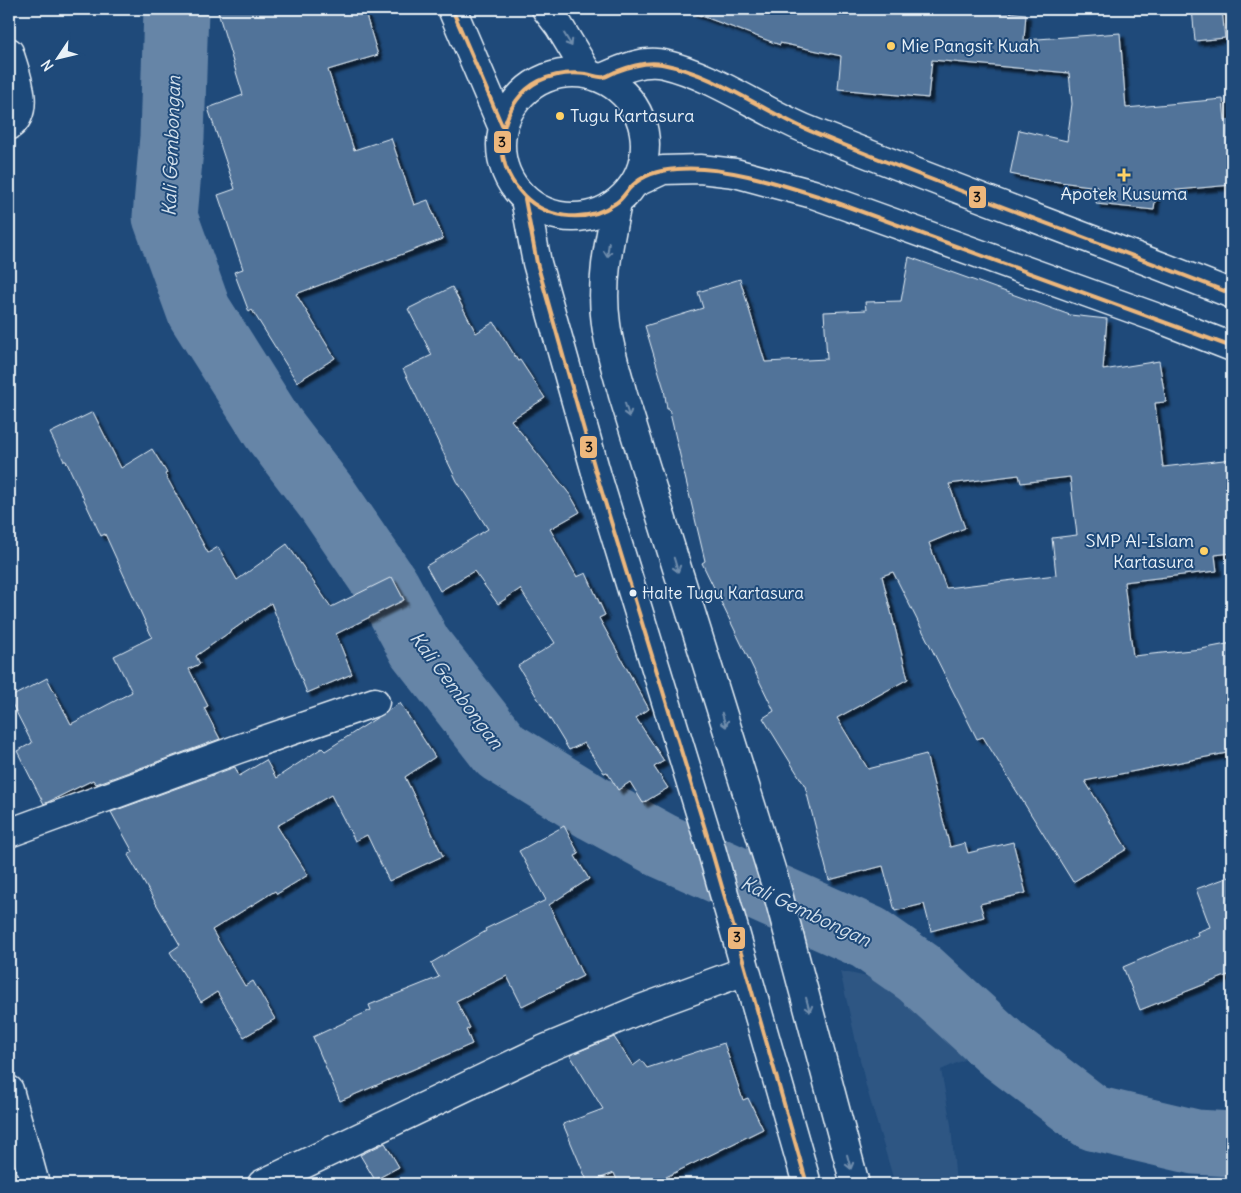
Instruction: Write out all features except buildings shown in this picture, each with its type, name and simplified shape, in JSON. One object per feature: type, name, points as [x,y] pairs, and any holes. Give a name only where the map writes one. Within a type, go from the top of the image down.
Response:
[{"type":"main road","points":[[452,9],[503,128]]},
{"type":"main road","points":[[546,9],[595,76]]},
{"type":"main road","points":[[9,52],[21,97],[16,119],[9,126]]},
{"type":"main road","points":[[595,76],[640,64],[662,63],[671,66],[710,82],[806,129],[1232,294]]},
{"type":"main road","points":[[572,72],[595,76],[619,89],[633,104],[642,123],[646,143],[643,163],[635,183],[617,203],[592,215],[564,217],[536,207],[513,184],[504,166],[501,147],[503,128],[508,113],[517,99],[541,79],[572,72]]},
{"type":"main road","points":[[635,183],[663,170],[700,169],[735,173],[795,189],[1155,317],[1232,347]]},
{"type":"main road","points":[[526,199],[536,263],[597,476],[710,845],[807,1184]]},
{"type":"main road","points":[[617,203],[609,242],[604,302],[610,344],[623,395],[774,879],[855,1184]]},
{"type":"main road","points":[[9,833],[238,749],[375,702]]},
{"type":"main road","points":[[262,1184],[545,1049],[641,1009],[745,971]]},
{"type":"main road","points":[[9,1090],[35,1184]]},
{"type":"shaded area","points":[[840,971],[908,986],[977,1054],[941,1070],[951,1125],[956,1184],[895,1184],[866,1086]]},
{"type":"waterway","name":"Kali Gembongan","points":[[176,9],[172,137],[165,217],[199,311],[273,428],[328,500],[388,588],[420,647],[501,751],[595,809],[663,846],[869,938],[919,973],[1001,1048],[1093,1118],[1195,1142],[1232,1144]]},
{"type":"transit line","name":"3","points":[[452,9],[503,128]]},
{"type":"transit line","name":"3","points":[[1232,294],[862,152],[792,123],[738,93],[701,76],[662,64],[638,65],[604,77],[574,73],[557,75],[539,81],[527,89],[517,100],[509,113],[504,128],[503,153],[510,176],[528,200],[552,213],[564,216],[578,216],[604,210],[623,197],[636,182],[665,171],[695,169],[732,173],[824,198],[1232,347]]},
{"type":"transit line","name":"3","points":[[525,199],[537,263],[597,476],[710,845],[807,1184]]},
{"type":"place","name":"Mie Pangsit Kuah","points":[[891,46]]},
{"type":"place","name":"Tugu Kartasura","points":[[560,116]]},
{"type":"place","name":"Apotek Kusuma","points":[[1124,175]]},
{"type":"place","name":"SMP Al-Islam Kartasura","points":[[1204,551]]},
{"type":"place","name":"Halte Tugu Kartasura","points":[[633,593]]}]
